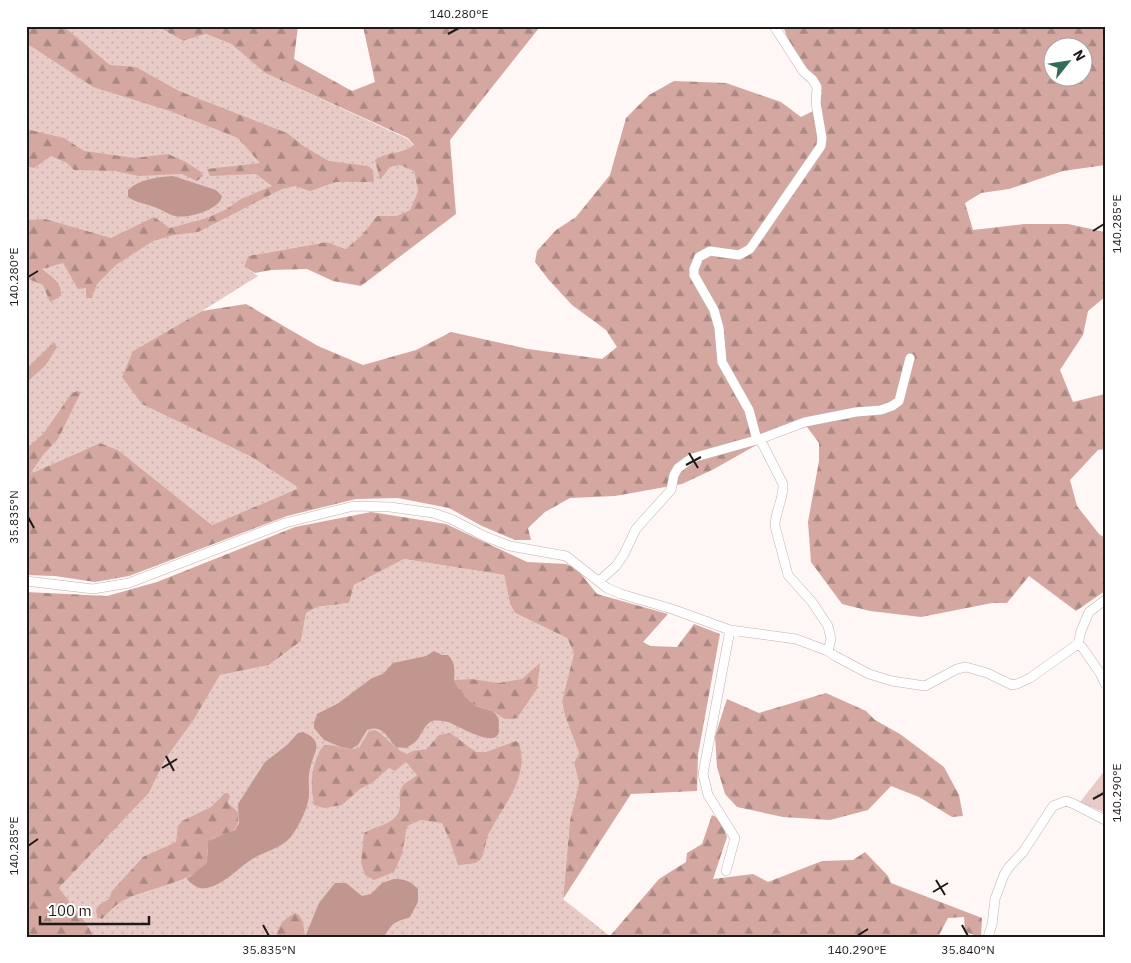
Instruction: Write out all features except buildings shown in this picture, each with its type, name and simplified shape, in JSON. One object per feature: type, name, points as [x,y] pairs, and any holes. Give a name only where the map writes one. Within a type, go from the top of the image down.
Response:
[{"type":"street","points":[[774,26],[802,71],[813,80],[817,87],[816,103],[822,138],[821,146],[750,249],[739,255],[710,251],[699,257],[694,274],[714,310],[719,328],[722,362],[749,410],[759,439],[783,484],[784,492],[775,519],[775,526],[788,575],[818,609],[828,626],[831,639],[828,651]]},
{"type":"street","points":[[599,581],[616,566],[636,529],[671,490],[674,475],[678,468],[692,458],[759,439],[804,422],[856,412],[881,410],[892,406],[898,401],[910,358]]},
{"type":"street","points":[[26,581],[93,589],[129,583],[285,523],[354,506],[390,507],[433,513],[452,519],[484,536],[510,546],[570,558],[607,588],[621,594],[672,609],[730,630],[787,637],[828,651],[870,674],[892,681],[925,686],[952,671],[966,667],[988,673],[1012,685],[1030,678],[1078,644],[1089,612],[1105,600]]},
{"type":"street","points":[[726,871],[735,838],[708,795],[702,774],[730,630]]},
{"type":"street","points":[[1078,644],[1100,673],[1105,684]]},
{"type":"street","points":[[988,937],[992,925],[995,899],[1008,867],[1023,852],[1053,806],[1066,801],[1105,820]]},
{"type":"green space","points":[[26,26],[157,26],[183,41],[206,34],[231,44],[265,73],[408,139],[414,146],[414,171],[418,191],[410,210],[396,216],[377,216],[362,235],[346,249],[327,242],[248,256],[244,267],[258,276],[133,351],[250,456],[300,488],[212,525],[118,450],[100,443],[26,476]]},
{"type":"green space","points":[[26,26],[63,26],[110,65],[136,67],[179,91],[287,133],[305,147],[329,161],[368,166],[373,170],[374,182],[336,182],[310,191],[295,186],[282,189],[198,232],[174,235],[153,241],[116,265],[97,284],[92,298],[86,298],[86,288],[78,289],[63,263],[42,269],[58,283],[61,291],[61,296],[50,302],[43,285],[26,278],[26,220],[45,219],[111,238],[154,217],[170,228],[207,218],[225,210],[241,199],[272,186],[256,174],[210,176],[207,169],[260,163],[238,138],[170,111],[93,87],[31,46],[26,46]]},
{"type":"green space","points":[[157,26],[298,26],[294,59],[352,91],[375,82],[363,26],[537,26],[539,28],[450,140],[456,214],[361,286],[333,281],[307,269],[271,270],[255,273],[244,267],[248,256],[327,242],[346,249],[362,235],[377,216],[396,216],[410,210],[418,191],[414,171],[400,165],[390,167],[380,180],[375,160],[385,155],[404,151],[414,145],[408,138],[265,73],[231,44],[206,34],[183,41]]},
{"type":"green space","points":[[783,26],[1105,26],[1105,165],[1063,171],[1009,189],[981,193],[965,203],[973,230],[1024,224],[1068,224],[1105,232],[1105,297],[1088,311],[1083,335],[1060,370],[1073,402],[1105,394],[1105,449],[1098,450],[1070,480],[1077,506],[1099,534],[1105,538],[1105,591],[1076,611],[1029,576],[1007,603],[992,603],[921,617],[870,611],[842,604],[811,562],[808,522],[819,461],[819,443],[807,427],[783,427],[760,443],[714,469],[682,484],[615,496],[570,498],[545,512],[528,528],[531,540],[515,540],[482,526],[449,508],[398,498],[356,499],[287,516],[129,576],[95,582],[55,576],[26,575],[26,449],[44,433],[71,394],[77,391],[81,392],[58,439],[43,455],[30,474],[100,443],[118,450],[212,525],[299,488],[250,456],[142,404],[122,377],[133,351],[202,311],[246,304],[318,346],[363,365],[416,350],[451,332],[528,349],[602,359],[617,347],[606,330],[572,305],[535,262],[537,251],[556,230],[576,217],[610,175],[626,118],[649,95],[674,81],[726,83],[781,102],[801,117],[815,110],[822,93],[790,45]]},
{"type":"green space","points":[[26,129],[64,138],[84,151],[135,158],[168,154],[186,162],[201,172],[203,176],[197,181],[182,174],[139,176],[115,171],[74,170],[67,163],[51,156],[34,168],[26,166]]},
{"type":"green space","points":[[54,342],[57,347],[46,365],[26,383],[26,369]]},
{"type":"green space","points":[[371,512],[446,524],[527,562],[566,564],[577,569],[597,594],[668,614],[643,642],[650,646],[677,647],[694,624],[720,634],[698,755],[697,791],[631,794],[563,899],[570,820],[579,783],[574,763],[579,753],[565,716],[562,701],[574,653],[567,638],[515,613],[510,604],[504,575],[404,559],[354,585],[349,603],[317,607],[306,613],[301,641],[269,665],[220,675],[193,721],[166,758],[149,793],[59,888],[86,923],[94,937],[26,937],[26,592],[107,596],[157,582],[295,527]]},
{"type":"green space","points":[[404,559],[504,575],[510,604],[515,613],[567,638],[574,653],[562,701],[565,716],[579,753],[574,763],[579,783],[570,820],[563,899],[611,937],[94,937],[86,923],[59,888],[149,793],[166,758],[193,721],[220,675],[269,665],[301,641],[306,613],[317,607],[349,603],[354,585]]},
{"type":"green space","points":[[540,663],[537,689],[517,718],[512,719],[505,719],[490,710],[473,704],[463,695],[454,680],[471,679],[499,683],[522,679]]},
{"type":"green space","points":[[826,693],[866,711],[875,720],[900,734],[944,767],[959,795],[963,816],[952,817],[919,797],[891,786],[868,810],[830,820],[783,817],[737,807],[725,794],[717,767],[715,736],[727,699],[759,713]]},
{"type":"green space","points":[[375,730],[407,754],[427,749],[439,735],[450,733],[476,752],[486,752],[516,741],[519,743],[521,768],[518,780],[488,835],[483,855],[478,862],[458,865],[442,823],[421,820],[407,826],[402,854],[394,872],[374,880],[365,875],[361,863],[364,833],[389,822],[396,816],[400,807],[400,791],[402,787],[417,775],[406,762],[395,771],[389,768],[342,805],[324,808],[314,805],[312,780],[315,762],[323,747],[332,745],[349,749],[359,748],[369,731]]},
{"type":"green space","points":[[1105,770],[1105,813],[1080,802]]},
{"type":"green space","points":[[225,793],[228,793],[230,796],[228,803],[238,812],[237,825],[232,831],[212,839],[207,847],[207,863],[199,870],[178,881],[122,901],[102,919],[97,917],[96,910],[99,905],[109,899],[112,891],[143,857],[176,842],[178,826],[182,821],[211,807]]},
{"type":"green space","points":[[712,815],[720,819],[727,837],[713,879],[753,874],[768,882],[822,861],[853,860],[865,852],[888,876],[891,883],[982,918],[981,937],[965,932],[964,917],[948,918],[938,937],[610,936],[659,879],[686,862],[687,853],[702,844]]},
{"type":"green space","points":[[295,913],[299,915],[303,922],[305,937],[276,937],[282,922]]},
{"type":"shaded area","points":[[173,176],[216,190],[222,196],[220,201],[209,209],[195,215],[180,217],[128,197],[128,190],[138,183]]},
{"type":"shaded area","points":[[434,651],[442,655],[448,655],[452,660],[454,680],[466,698],[476,706],[494,712],[499,721],[499,729],[497,735],[493,738],[486,738],[468,732],[448,722],[432,721],[427,724],[417,740],[406,748],[396,747],[384,732],[372,729],[367,730],[358,745],[351,749],[324,740],[314,728],[317,714],[337,704],[372,678],[383,674],[393,663],[426,656]]},
{"type":"shaded area","points":[[303,732],[314,740],[316,748],[309,772],[308,802],[293,834],[283,844],[254,858],[218,884],[203,888],[193,885],[187,879],[207,863],[208,841],[235,830],[239,823],[238,804],[265,762],[287,745],[298,733]]},
{"type":"shaded area","points":[[394,879],[407,881],[418,889],[418,902],[410,917],[394,924],[389,928],[384,937],[305,937],[319,903],[335,883],[346,883],[362,896],[371,894],[382,883]]}]
